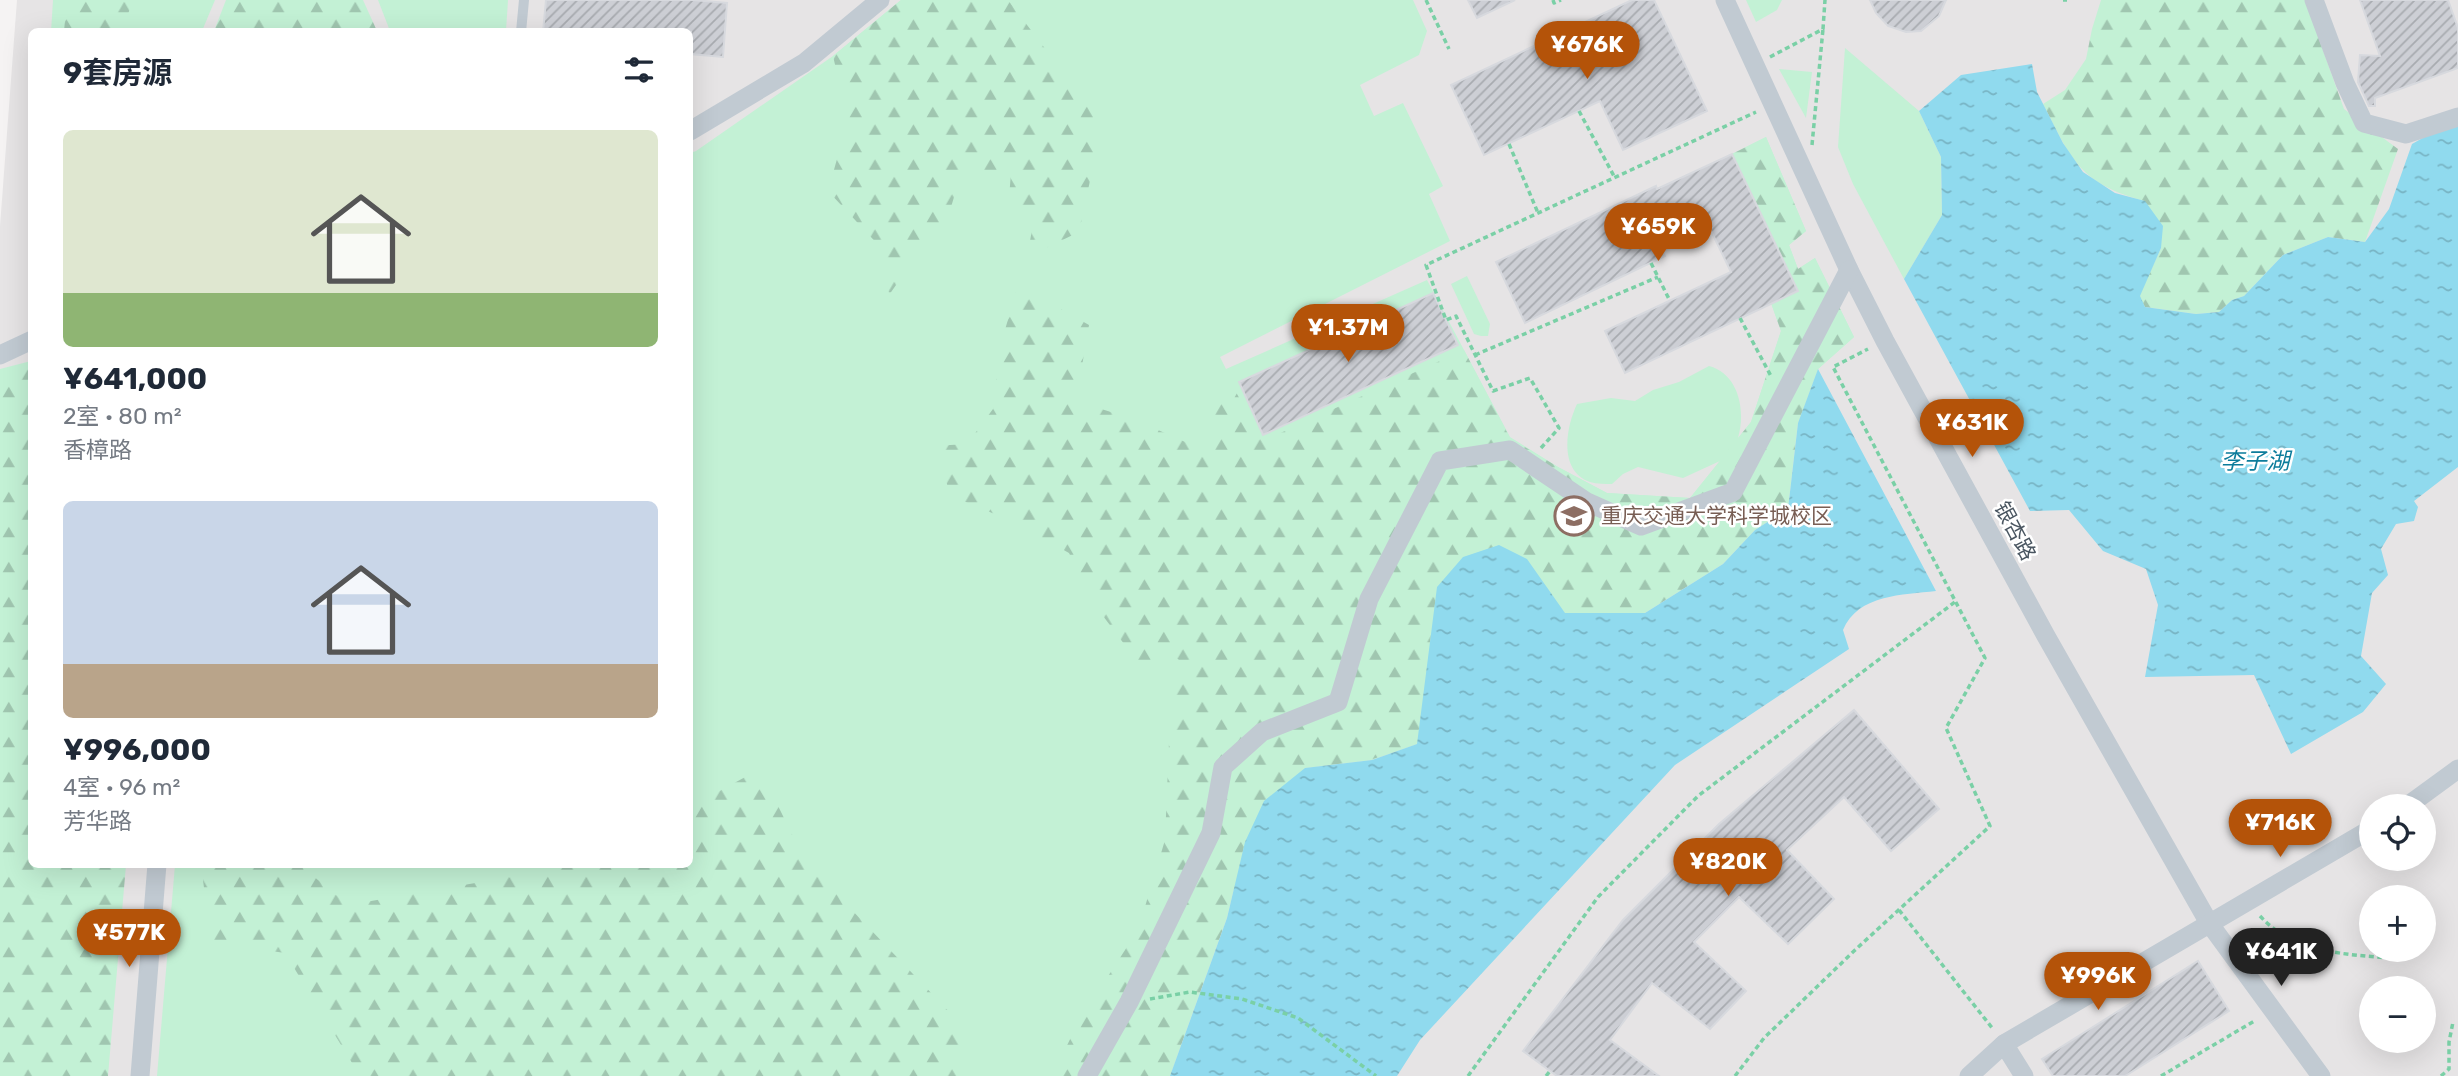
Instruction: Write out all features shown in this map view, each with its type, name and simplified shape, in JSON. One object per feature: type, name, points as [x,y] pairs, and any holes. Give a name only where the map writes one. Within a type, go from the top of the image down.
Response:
[{"type":"street","points":[[693,129],[804,63],[880,0]]},
{"type":"street","name":"银杏路","points":[[1725,0],[1849,270],[2046,636],[2209,923],[2321,1076]]},
{"type":"street","points":[[2314,0],[2345,83],[2364,123],[2406,134],[2458,117]]},
{"type":"street","points":[[1087,1076],[1129,1002],[1211,833],[1223,767],[1262,732],[1338,702],[1369,599],[1440,461],[1510,450],[1587,502],[1641,526],[1733,492],[1849,270]]},
{"type":"street","points":[[0,355],[28,342]]},
{"type":"street","points":[[2424,794],[2458,769]]},
{"type":"street","points":[[1969,1076],[2004,1044],[2359,836]]},
{"type":"street","points":[[140,1076],[157,868]]},
{"type":"street","points":[[2004,1044],[2024,1076]]},
{"type":"lane","points":[[521,28],[524,0]]},
{"type":"path","points":[[1426,0],[1450,49]]},
{"type":"path","points":[[1553,0],[1555,3],[1561,0]]},
{"type":"path","points":[[1809,183],[1825,0]]},
{"type":"path","points":[[1755,65],[1823,29]]},
{"type":"path","points":[[1528,462],[1559,428],[1530,378],[1493,391],[1456,316],[1446,320],[1426,265],[1773,104]]},
{"type":"path","points":[[1579,111],[1615,178]]},
{"type":"path","points":[[1508,144],[1538,214]]},
{"type":"path","points":[[1651,263],[1670,301]]},
{"type":"path","points":[[1475,355],[1658,276]]},
{"type":"path","points":[[1740,318],[1783,398]]},
{"type":"path","points":[[1735,1076],[1764,1038],[1990,826],[1946,728],[1984,658],[1833,367],[1885,341]]},
{"type":"path","points":[[1468,1076],[1598,897],[1698,796],[1955,602]]},
{"type":"path","points":[[2247,902],[2273,930],[2295,943],[2322,950],[2359,954]]},
{"type":"path","points":[[1899,910],[2004,1044]]},
{"type":"path","points":[[1129,1002],[1190,992],[1242,999],[1298,1018],[1376,1076]]},
{"type":"path","points":[[2161,1076],[2272,1010]]},
{"type":"path","points":[[2441,1076],[2449,1069],[2449,1042],[2453,1022]]},
{"type":"path","points":[[1546,1076],[1549,1071]]},
{"type":"shaded area","name":"重庆交通大学科学城校区","points":[[17,0],[2458,0],[2458,1076],[0,1076],[0,226]]},
{"type":"green space","points":[[53,0],[215,0],[203,28],[51,28]]},
{"type":"green space","points":[[67,0],[133,0],[123,28],[64,28]]},
{"type":"green space","points":[[226,0],[363,0],[376,28],[215,28]]},
{"type":"green space","points":[[378,0],[508,0],[506,28],[389,28]]},
{"type":"green space","points":[[901,0],[1413,0],[1427,31],[1419,55],[1360,85],[1374,116],[1403,103],[1443,186],[1429,194],[1450,241],[1220,357],[1226,369],[1427,280],[1510,437],[1607,493],[1690,498],[1720,461],[1683,478],[1638,467],[1623,474],[1612,484],[1590,482],[1573,468],[1567,448],[1570,424],[1577,404],[1611,398],[1635,401],[1653,390],[1679,382],[1709,366],[1727,377],[1738,395],[1741,416],[1738,438],[1751,422],[1781,331],[1771,303],[1798,290],[1732,154],[1766,137],[1806,231],[1789,245],[1798,269],[1815,258],[1854,337],[1818,369],[1798,423],[1417,744],[1372,760],[1305,768],[1264,801],[1170,1076],[157,1076],[175,868],[693,868],[693,152],[833,56]]},
{"type":"green space","points":[[901,0],[1008,0],[1056,63],[1098,99],[1097,148],[1079,232],[1027,257],[1035,214],[1008,210],[1011,173],[962,171],[951,207],[889,295],[884,251],[828,191],[848,120],[833,56]]},
{"type":"green space","points":[[1746,0],[1782,0],[1777,10],[1756,22]]},
{"type":"green space","points":[[2101,0],[2305,0],[2344,109],[2398,149],[2365,242],[2328,237],[2283,255],[2244,296],[2232,300],[2219,312],[2196,314],[2145,307],[2139,296],[2161,248],[2144,201],[2105,186],[2080,167],[2062,141],[2043,104],[2065,90],[2086,59]]},
{"type":"green space","points":[[1845,48],[1919,111],[1941,157],[1942,215],[1904,279],[1853,184],[1838,147]]},
{"type":"green space","points":[[1779,69],[1812,72],[1806,118]]},
{"type":"green space","points":[[1766,137],[1806,231],[1789,245],[1798,269],[1815,258],[1854,337],[1818,369],[1798,423],[1788,509],[1755,530],[1723,564],[1645,613],[1565,613],[1527,559],[1499,545],[1437,588],[1417,744],[1370,760],[1305,768],[1245,842],[1227,918],[1170,1076],[1052,1076],[1079,1021],[1138,930],[1165,840],[1171,693],[1196,671],[1173,656],[1149,677],[1094,604],[1069,553],[1014,522],[951,496],[934,446],[967,444],[993,409],[1000,347],[1018,285],[1089,325],[1076,401],[1133,419],[1208,452],[1218,396],[1232,385],[1263,441],[1464,350],[1510,438],[1607,493],[1690,498],[1751,422],[1781,331],[1771,303],[1797,291],[1732,154]]},
{"type":"green space","points":[[1467,276],[1490,324],[1488,336],[1474,334],[1451,284]]},
{"type":"green space","points":[[28,362],[28,868],[126,868],[108,1076],[0,1076],[0,369]]},
{"type":"green space","points":[[760,769],[805,861],[956,1019],[965,1076],[360,1076],[285,953],[211,942],[203,880],[207,868],[304,868],[348,905],[563,868],[693,868],[693,805]]},
{"type":"water","name":"李子湖","points":[[2032,64],[2037,92],[2063,143],[2083,172],[2115,193],[2145,201],[2163,226],[2161,248],[2140,296],[2145,307],[2196,314],[2219,312],[2232,300],[2244,296],[2283,255],[2328,237],[2365,242],[2389,209],[2412,144],[2458,118],[2458,467],[2414,501],[2418,507],[2414,521],[2396,524],[2381,549],[2388,575],[2372,593],[2361,656],[2386,684],[2363,712],[2291,754],[2254,675],[2145,677],[2158,605],[2146,569],[2103,551],[2069,510],[2030,511],[1904,279],[1942,215],[1941,157],[1919,111],[1961,75]]},
{"type":"water","points":[[1818,369],[1936,591],[1883,598],[1859,609],[1843,630],[1849,649],[1675,765],[1420,1040],[1397,1076],[1170,1076],[1227,918],[1245,842],[1264,801],[1305,768],[1372,760],[1417,744],[1437,587],[1463,557],[1499,545],[1527,559],[1565,613],[1645,613],[1723,564],[1755,530],[1788,509],[1798,423]]},
{"type":"building","points":[[546,0],[693,0],[727,3],[723,57],[693,54],[693,28],[543,28]]},
{"type":"building","points":[[1468,0],[1515,0],[1477,18]]},
{"type":"building","points":[[1632,0],[1654,0],[1707,111],[1623,150],[1600,101],[1484,155],[1451,85]]},
{"type":"building","points":[[1870,0],[1946,0],[1939,16],[1921,31],[1906,32],[1888,26],[1876,13]]},
{"type":"building","points":[[2360,0],[2448,0],[2458,28],[2458,68],[2375,98],[2375,106],[2369,106],[2358,82],[2360,55],[2380,56]]},
{"type":"building","points":[[1732,154],[1798,291],[1625,373],[1605,331],[1731,272],[1700,208],[1653,231],[1665,256],[1525,323],[1496,262],[1656,186],[1657,189]]},
{"type":"building","points":[[1433,293],[1458,345],[1263,435],[1239,382]]},
{"type":"building","points":[[1854,710],[1939,809],[1891,851],[1844,797],[1787,850],[1834,899],[1788,944],[1739,897],[1694,942],[1746,991],[1710,1029],[1652,983],[1610,1040],[1659,1076],[1557,1076],[1523,1051],[1623,920],[1719,824]]},
{"type":"building","points":[[2198,961],[2229,1011],[2125,1076],[2053,1076],[2042,1059]]},
{"type":"place","name":"重庆交通大学科学城校区","points":[[1574,516]]}]
